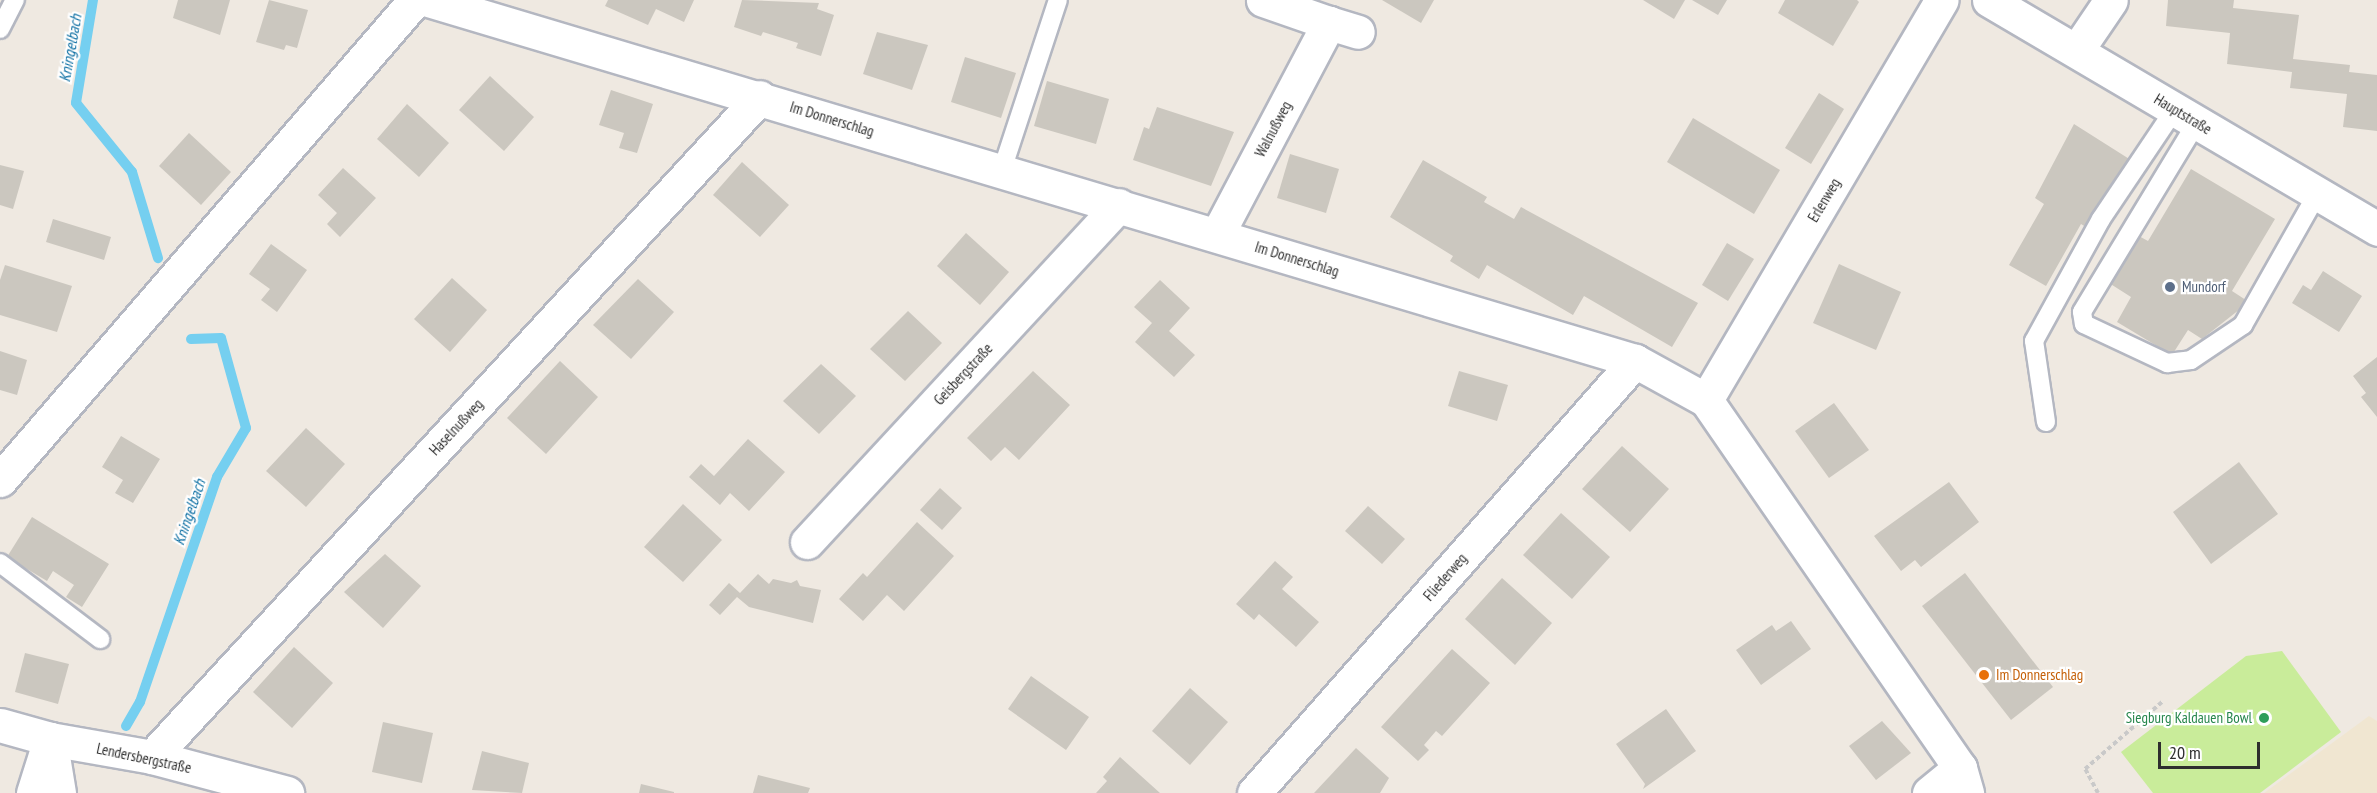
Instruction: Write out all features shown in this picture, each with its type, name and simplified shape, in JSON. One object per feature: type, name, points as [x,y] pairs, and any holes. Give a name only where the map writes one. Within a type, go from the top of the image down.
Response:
[{"type":"street","points":[[0,480],[415,0]]},
{"type":"street","name":"Im Donnerschlag","points":[[428,0],[760,97],[1635,361],[1706,400],[1963,780]]},
{"type":"street","name":"Walnußweg","points":[[1217,235],[1344,27],[1263,0]]},
{"type":"street","name":"Erlenweg","points":[[1706,400],[1942,0]]},
{"type":"street","name":"Hauptstraße","points":[[1989,0],[2377,229]]},
{"type":"street","points":[[2077,50],[2111,0]]},
{"type":"street","name":"Haselnußweg","points":[[152,758],[760,97]]},
{"type":"street","name":"Geisbergstraße","points":[[807,542],[1119,205]]},
{"type":"street","name":"Fliederweg","points":[[1254,793],[1635,361]]},
{"type":"street","name":"Lendersbergstraße","points":[[0,724],[50,739],[152,758],[287,793]]},
{"type":"street","points":[[33,793],[50,739]]},
{"type":"street","points":[[50,739],[59,793]]},
{"type":"street","points":[[1929,793],[1963,780]]},
{"type":"lane","points":[[0,29],[15,0]]},
{"type":"lane","points":[[1002,170],[1058,0]]},
{"type":"lane","points":[[2186,116],[2082,312],[2084,324],[2167,363],[2191,360],[2243,325],[2317,194]]},
{"type":"lane","points":[[2046,422],[2034,341],[2101,219],[2186,116]]},
{"type":"lane","points":[[0,563],[100,639]]},
{"type":"path","points":[[2098,793],[2085,770],[2162,702]]},
{"type":"shaded area","points":[[2369,716],[2377,721],[2377,793],[2264,793]]},
{"type":"green space","name":"Siegburg Kaldauen Bowl","points":[[2282,651],[2341,732],[2260,793],[2153,793],[2121,752],[2246,656]]},
{"type":"building","points":[[178,0],[230,0],[220,35],[173,18]]},
{"type":"building","points":[[269,0],[308,10],[297,48],[286,45],[284,50],[256,42]]},
{"type":"building","points":[[608,0],[694,0],[684,22],[656,9],[648,25],[605,6]]},
{"type":"building","points":[[742,0],[819,3],[817,9],[834,15],[821,56],[796,48],[798,43],[763,32],[761,36],[734,27]]},
{"type":"building","points":[[1382,0],[1434,0],[1421,23]]},
{"type":"building","points":[[1643,0],[1685,0],[1674,19]]},
{"type":"building","points":[[1692,0],[1727,0],[1718,15]]},
{"type":"building","points":[[1785,0],[1857,0],[1859,2],[1833,46],[1778,13]]},
{"type":"building","points":[[2168,0],[2234,0],[2233,8],[2299,15],[2293,59],[2350,65],[2349,72],[2377,75],[2377,131],[2343,127],[2347,94],[2290,88],[2292,72],[2227,64],[2230,33],[2166,26]]},
{"type":"building","points":[[877,32],[928,45],[912,90],[863,74]]},
{"type":"building","points":[[965,57],[1016,73],[1001,118],[951,102]]},
{"type":"building","points":[[490,76],[534,117],[504,151],[459,110]]},
{"type":"building","points":[[1047,81],[1109,99],[1096,144],[1034,126]]},
{"type":"building","points":[[611,90],[653,104],[637,153],[619,148],[624,133],[599,125]]},
{"type":"building","points":[[1819,93],[1844,109],[1811,164],[1785,148]]},
{"type":"building","points":[[407,104],[449,143],[419,177],[377,139]]},
{"type":"building","points":[[1157,107],[1234,132],[1211,186],[1133,160],[1144,127],[1149,129]]},
{"type":"building","points":[[1693,118],[1780,170],[1754,214],[1667,162]]},
{"type":"building","points":[[2074,124],[2134,162],[2089,229],[2081,224],[2046,286],[2009,265],[2044,204],[2035,198]]},
{"type":"building","points":[[189,133],[231,172],[201,205],[159,166]]},
{"type":"building","points":[[1290,154],[1339,169],[1326,213],[1277,198]]},
{"type":"building","points":[[1423,160],[1487,197],[1484,202],[1514,219],[1521,207],[1698,303],[1672,347],[1584,296],[1573,315],[1487,265],[1479,279],[1450,261],[1453,256],[1390,217]]},
{"type":"building","points":[[742,162],[789,205],[760,237],[713,195]]},
{"type":"building","points":[[0,165],[24,171],[13,209],[0,205]]},
{"type":"building","points":[[343,168],[376,198],[340,237],[327,224],[337,213],[318,195]]},
{"type":"building","points":[[2191,169],[2275,219],[2232,291],[2249,302],[2202,339],[2188,330],[2172,355],[2117,322],[2131,297],[2109,283],[2137,235],[2148,241]]},
{"type":"building","points":[[53,219],[111,237],[104,260],[46,242]]},
{"type":"building","points":[[966,233],[1009,272],[980,305],[937,266]]},
{"type":"building","points":[[1727,243],[1754,259],[1728,301],[1702,285]]},
{"type":"building","points":[[271,244],[307,270],[277,312],[261,300],[270,289],[249,274]]},
{"type":"building","points":[[1839,264],[1901,292],[1876,350],[1813,323]]},
{"type":"building","points":[[5,265],[72,286],[57,332],[0,315],[0,280]]},
{"type":"building","points":[[2323,271],[2362,296],[2339,332],[2292,303],[2303,285],[2311,290]]},
{"type":"building","points":[[452,278],[487,310],[450,352],[414,319]]},
{"type":"building","points":[[638,279],[674,312],[631,359],[593,325]]},
{"type":"building","points":[[1160,280],[1190,308],[1169,331],[1195,355],[1174,377],[1135,342],[1152,323],[1134,307]]},
{"type":"building","points":[[908,311],[942,343],[905,381],[870,349]]},
{"type":"building","points":[[0,351],[27,360],[17,395],[0,390]]},
{"type":"building","points":[[2377,357],[2377,417],[2361,397],[2366,393],[2353,376]]},
{"type":"building","points":[[560,361],[598,397],[546,454],[507,418]]},
{"type":"building","points":[[821,364],[856,396],[819,434],[783,401]]},
{"type":"building","points":[[1033,371],[1070,405],[1019,460],[1005,447],[991,461],[967,438]]},
{"type":"building","points":[[1459,371],[1508,385],[1497,421],[1448,406]]},
{"type":"building","points":[[1834,403],[1869,450],[1829,478],[1795,431]]},
{"type":"building","points":[[306,428],[345,464],[306,507],[266,471]]},
{"type":"building","points":[[121,436],[160,459],[133,503],[115,493],[123,480],[102,467]]},
{"type":"building","points":[[748,439],[785,472],[749,511],[730,493],[720,505],[689,477],[701,464],[714,476]]},
{"type":"building","points":[[1622,446],[1669,489],[1630,532],[1582,489]]},
{"type":"building","points":[[2239,462],[2278,514],[2211,564],[2173,512]]},
{"type":"building","points":[[1949,482],[1979,522],[1921,567],[1915,560],[1901,571],[1874,536]]},
{"type":"building","points":[[940,488],[962,508],[942,530],[920,510]]},
{"type":"building","points":[[683,504],[722,540],[683,582],[644,547]]},
{"type":"building","points":[[1368,506],[1405,539],[1382,564],[1345,531]]},
{"type":"building","points":[[1561,513],[1610,557],[1572,599],[1523,555]]},
{"type":"building","points":[[32,517],[109,564],[82,607],[66,597],[74,585],[53,571],[47,581],[7,557]]},
{"type":"building","points":[[917,522],[954,556],[904,611],[887,595],[863,621],[839,599],[863,573],[867,577]]},
{"type":"building","points":[[385,554],[421,586],[383,628],[344,592]]},
{"type":"building","points":[[1275,561],[1293,577],[1282,589],[1319,622],[1296,647],[1259,614],[1254,620],[1236,604]]},
{"type":"building","points":[[1965,573],[2053,687],[2011,720],[1922,606]]},
{"type":"building","points":[[758,574],[769,584],[773,579],[791,583],[797,580],[800,586],[821,590],[813,623],[749,607],[737,597],[720,615],[709,605],[729,583],[740,593]]},
{"type":"building","points":[[1502,578],[1552,623],[1515,665],[1465,619]]},
{"type":"building","points":[[1791,621],[1811,649],[1761,685],[1736,650],[1772,625],[1776,631]]},
{"type":"building","points":[[294,647],[333,683],[292,728],[253,692]]},
{"type":"building","points":[[1452,649],[1490,683],[1442,736],[1436,731],[1424,745],[1429,750],[1418,761],[1381,727]]},
{"type":"building","points":[[25,653],[69,664],[58,704],[15,692]]},
{"type":"building","points":[[1031,676],[1089,717],[1066,750],[1008,709]]},
{"type":"building","points":[[1190,688],[1228,722],[1190,765],[1152,731]]},
{"type":"building","points":[[1666,709],[1696,751],[1643,789],[1645,784],[1616,744]]},
{"type":"building","points":[[1882,721],[1911,753],[1876,780],[1849,746]]},
{"type":"building","points":[[383,722],[433,733],[422,783],[372,772]]},
{"type":"building","points":[[1356,748],[1389,778],[1380,793],[1314,793]]},
{"type":"building","points":[[482,751],[529,763],[522,793],[472,790]]},
{"type":"building","points":[[1120,757],[1160,793],[1096,793],[1107,781],[1103,777]]},
{"type":"building","points":[[758,775],[810,788],[808,793],[753,793]]},
{"type":"building","points":[[641,784],[674,792],[674,793],[639,793]]},
{"type":"waterway","name":"Kningelbach","points":[[93,0],[76,103],[132,172],[158,258]]},
{"type":"waterway","name":"Kningelbach","points":[[126,726],[140,702],[217,477],[246,428],[221,338],[191,339]]},
{"type":"place","name":"Mundorf","points":[[2170,287]]},
{"type":"place","name":"Im Donnerschlag","points":[[1984,675]]},
{"type":"place","name":"Siegburg Kaldauen Bowl","points":[[2264,718]]}]
